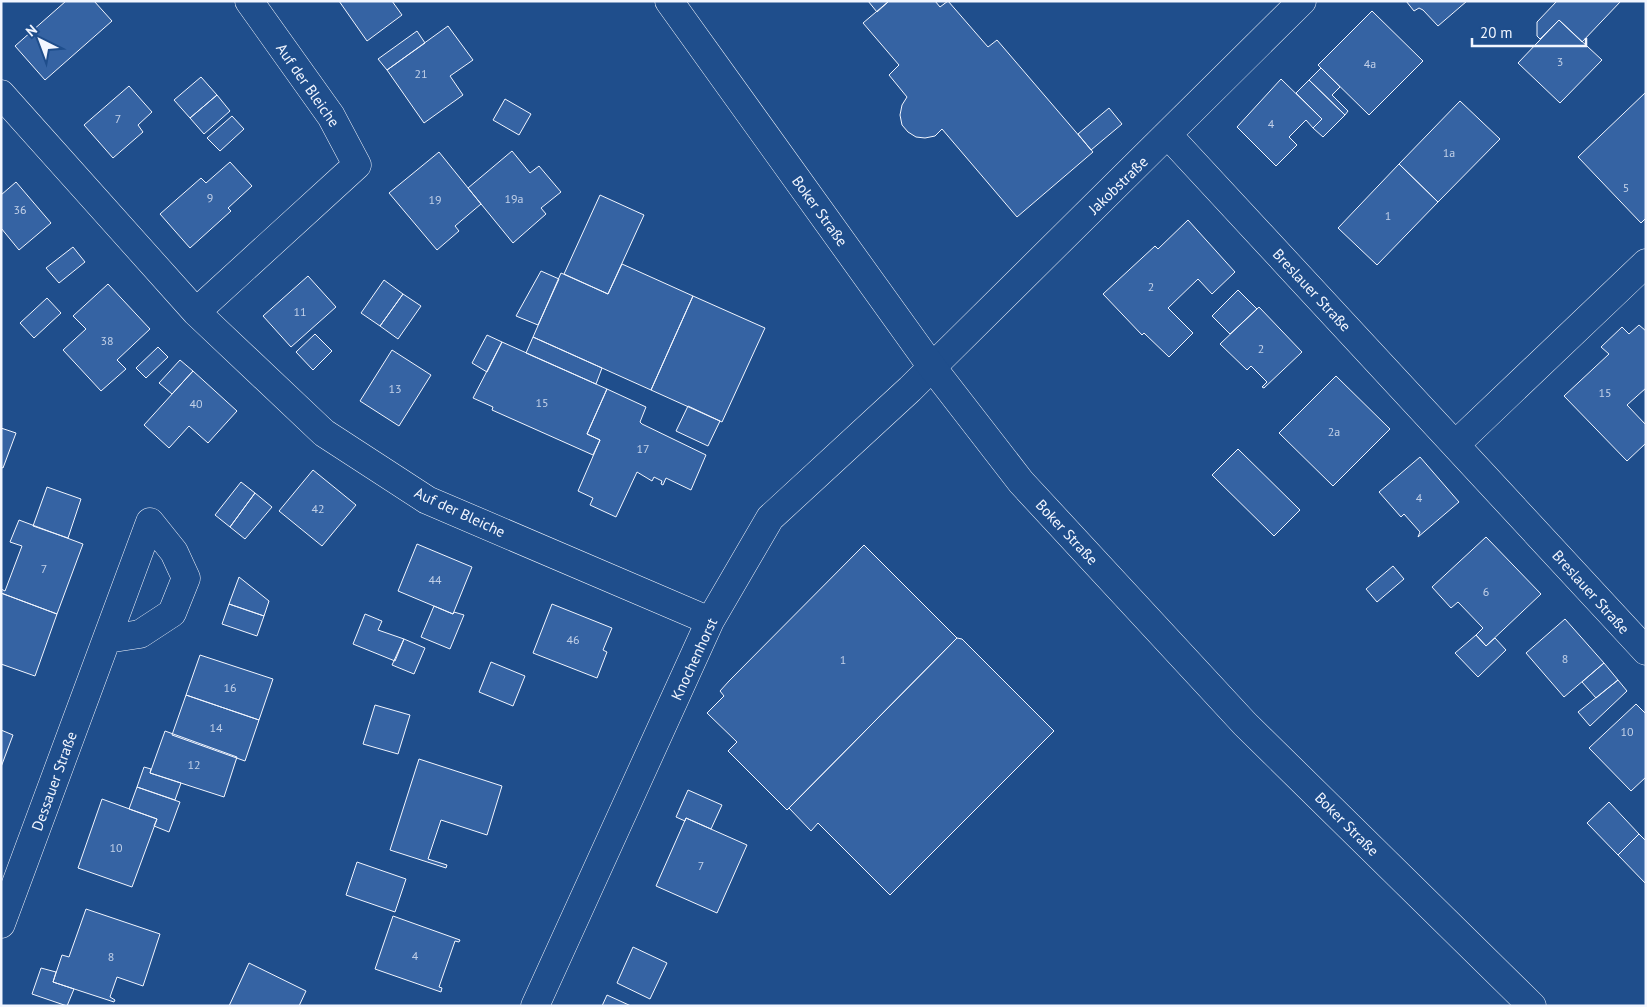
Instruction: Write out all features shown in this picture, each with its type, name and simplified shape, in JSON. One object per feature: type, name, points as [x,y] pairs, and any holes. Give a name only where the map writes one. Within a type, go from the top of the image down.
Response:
[{"type":"street","name":"Auf der Bleiche","points":[[196,312],[357,165],[332,116],[249,1]]},
{"type":"street","name":"Boker Straße","points":[[669,1],[932,367],[1021,482],[1245,724],[1532,1006]]},
{"type":"street","name":"Jakobstraße","points":[[932,367],[1302,1]]},
{"type":"street","name":"Auf der Bleiche","points":[[1,94],[196,312],[324,433],[427,500],[710,621]]},
{"type":"street","name":"Breslauer Straße","points":[[1168,135],[1646,651]]},
{"type":"street","points":[[1456,444],[1646,264]]},
{"type":"street","name":"Knochenhorst","points":[[535,1006],[710,621],[770,518],[932,367]]},
{"type":"street","name":"Dessauer Straße","points":[[1,924],[107,639]]},
{"type":"building","points":[[66,1],[94,1],[112,21],[45,80],[15,46]]},
{"type":"building","points":[[339,1],[392,1],[402,15],[367,41]]},
{"type":"building","points":[[868,1],[889,1],[877,12]]},
{"type":"building","points":[[889,1],[935,1],[940,7],[948,1],[988,47],[997,40],[1093,152],[1017,217],[942,129],[935,136],[925,138],[916,137],[902,125],[900,115],[902,105],[907,97],[889,75],[899,65],[863,23]]},
{"type":"building","points":[[1406,1],[1467,1],[1438,26],[1423,10],[1419,8],[1414,11]]},
{"type":"building","points":[[1557,1],[1621,1],[1582,42],[1559,20],[1540,39],[1537,36],[1537,22]]},
{"type":"building","points":[[1372,11],[1423,61],[1369,115],[1318,65]]},
{"type":"building","points":[[1559,20],[1602,60],[1560,103],[1518,63]]},
{"type":"building","points":[[448,26],[473,60],[450,76],[463,95],[424,123],[387,70]]},
{"type":"building","points":[[417,31],[425,43],[387,70],[378,59]]},
{"type":"building","points":[[1321,68],[1340,87],[1332,95],[1348,111],[1345,115],[1309,80]]},
{"type":"building","points":[[201,77],[217,95],[190,118],[174,100]]},
{"type":"building","points":[[1281,79],[1322,119],[1313,128],[1306,120],[1289,137],[1297,145],[1276,166],[1237,127]]},
{"type":"building","points":[[1309,80],[1345,115],[1323,137],[1313,128],[1322,119],[1296,93]]},
{"type":"building","points":[[129,86],[152,112],[138,125],[143,132],[113,158],[84,125]]},
{"type":"building","points":[[1646,92],[1646,218],[1641,223],[1578,157]]},
{"type":"building","points":[[217,95],[230,111],[204,134],[190,118]]},
{"type":"building","points":[[505,99],[531,114],[519,135],[493,120]]},
{"type":"building","points":[[1460,101],[1500,139],[1438,202],[1399,164]]},
{"type":"building","points":[[1109,108],[1122,124],[1091,150],[1078,134]]},
{"type":"building","points":[[232,116],[244,129],[220,151],[207,138]]},
{"type":"building","points":[[512,151],[530,173],[539,166],[561,192],[541,208],[546,214],[513,243],[468,188]]},
{"type":"building","points":[[439,152],[481,204],[455,226],[459,231],[437,250],[389,193]]},
{"type":"building","points":[[230,162],[252,186],[228,208],[231,211],[190,248],[160,214],[201,178],[206,183]]},
{"type":"building","points":[[1399,164],[1438,202],[1377,265],[1338,228]]},
{"type":"building","points":[[16,182],[51,223],[19,250],[1,228],[1,195]]},
{"type":"building","points":[[600,195],[644,215],[608,294],[564,274]]},
{"type":"building","points":[[1188,220],[1235,272],[1212,294],[1198,279],[1168,308],[1193,333],[1169,357],[1144,333],[1142,335],[1103,294],[1155,246],[1158,249]]},
{"type":"building","points":[[73,247],[85,262],[59,283],[46,268]]},
{"type":"building","points":[[622,264],[693,296],[651,390],[533,337],[561,273],[608,294]]},
{"type":"building","points":[[541,271],[559,279],[538,325],[516,316]]},
{"type":"building","points":[[308,276],[336,307],[291,347],[263,316]]},
{"type":"building","points":[[384,280],[403,294],[380,326],[361,313]]},
{"type":"building","points":[[108,284],[150,329],[117,360],[126,369],[101,391],[63,350],[86,329],[73,316]]},
{"type":"building","points":[[1238,290],[1257,309],[1230,334],[1212,316]]},
{"type":"building","points":[[403,294],[421,306],[398,339],[380,326]]},
{"type":"building","points":[[693,296],[765,328],[722,422],[651,390]]},
{"type":"building","points":[[47,298],[61,313],[34,338],[20,323]]},
{"type":"building","points":[[1259,307],[1302,352],[1264,388],[1262,387],[1267,382],[1251,366],[1247,370],[1220,344]]},
{"type":"building","points":[[1639,325],[1646,331],[1646,388],[1627,405],[1646,425],[1646,443],[1627,461],[1564,396],[1609,354],[1601,347],[1622,327],[1629,334]]},
{"type":"building","points":[[315,334],[332,351],[313,370],[296,352]]},
{"type":"building","points":[[487,335],[502,342],[487,372],[472,363]]},
{"type":"building","points":[[533,337],[602,368],[596,384],[526,353]]},
{"type":"building","points":[[502,342],[607,389],[587,434],[600,440],[593,455],[492,410],[493,407],[473,398]]},
{"type":"building","points":[[158,347],[168,357],[146,378],[136,368]]},
{"type":"building","points":[[392,350],[431,375],[399,426],[360,401]]},
{"type":"building","points":[[180,360],[193,371],[172,394],[159,383]]},
{"type":"building","points":[[193,371],[237,411],[208,443],[189,426],[169,448],[144,425]]},
{"type":"building","points":[[1336,376],[1390,429],[1333,486],[1279,433]]},
{"type":"building","points":[[607,389],[646,407],[640,422],[642,424],[706,455],[691,490],[666,478],[663,485],[661,484],[662,481],[654,477],[652,481],[637,472],[616,517],[590,505],[593,498],[578,491],[600,440],[587,434]]},
{"type":"building","points":[[688,406],[720,421],[708,446],[676,431]]},
{"type":"building","points":[[1,428],[16,433],[3,468],[1,467]]},
{"type":"building","points":[[1238,449],[1300,510],[1274,536],[1212,475]]},
{"type":"building","points":[[1420,457],[1459,502],[1418,537],[1420,532],[1404,514],[1401,517],[1379,492]]},
{"type":"building","points":[[313,470],[356,505],[322,546],[279,511]]},
{"type":"building","points":[[241,482],[255,493],[230,527],[215,515]]},
{"type":"building","points":[[47,487],[81,499],[68,538],[33,526]]},
{"type":"building","points":[[255,493],[272,507],[245,539],[230,527]]},
{"type":"building","points":[[19,520],[83,544],[57,614],[1,593],[1,589],[5,591],[22,546],[10,542]]},
{"type":"building","points":[[1486,537],[1541,594],[1486,646],[1476,635],[1483,628],[1458,602],[1451,608],[1432,587]]},
{"type":"building","points":[[417,544],[472,567],[453,614],[398,591]]},
{"type":"building","points":[[864,545],[957,638],[787,810],[728,751],[737,742],[707,713],[724,696],[720,691],[729,681]]},
{"type":"building","points":[[1393,566],[1404,579],[1377,602],[1366,589]]},
{"type":"building","points":[[239,577],[269,601],[264,616],[229,604]]},
{"type":"building","points":[[1,593],[57,614],[35,676],[1,664]]},
{"type":"building","points":[[229,604],[264,616],[257,636],[222,624]]},
{"type":"building","points":[[552,604],[612,628],[603,650],[607,652],[597,678],[533,653]]},
{"type":"building","points":[[434,606],[453,614],[454,612],[464,615],[450,649],[421,637]]},
{"type":"building","points":[[365,614],[382,621],[378,630],[404,639],[395,661],[353,644]]},
{"type":"building","points":[[1565,619],[1604,663],[1564,697],[1526,653]]},
{"type":"building","points":[[1476,635],[1486,646],[1495,638],[1506,650],[1478,677],[1455,653]]},
{"type":"building","points":[[957,638],[962,639],[1054,731],[890,895],[818,823],[811,831],[789,808]]},
{"type":"building","points":[[404,639],[425,648],[414,674],[392,665]]},
{"type":"building","points":[[200,655],[273,679],[259,720],[186,695]]},
{"type":"building","points":[[491,662],[525,676],[513,706],[479,692]]},
{"type":"building","points":[[1604,663],[1618,680],[1596,698],[1582,682]]},
{"type":"building","points":[[1618,680],[1627,691],[1590,726],[1578,712]]},
{"type":"building","points":[[186,695],[259,720],[245,761],[172,735]]},
{"type":"building","points":[[1636,704],[1646,714],[1646,777],[1631,791],[1589,748]]},
{"type":"building","points":[[375,705],[410,715],[398,754],[363,744]]},
{"type":"building","points":[[1,730],[13,735],[1,767]]},
{"type":"building","points":[[165,731],[237,757],[224,797],[150,773]]},
{"type":"building","points":[[419,759],[502,786],[487,835],[441,820],[428,859],[447,865],[446,868],[390,850]]},
{"type":"building","points":[[144,767],[151,769],[150,773],[181,783],[175,800],[137,787]]},
{"type":"building","points":[[137,787],[180,802],[169,832],[154,826],[157,819],[129,809]]},
{"type":"building","points":[[688,790],[722,805],[711,829],[686,818],[685,821],[676,817]]},
{"type":"building","points":[[102,799],[157,819],[132,887],[78,868]]},
{"type":"building","points":[[1609,802],[1639,834],[1618,855],[1587,823]]},
{"type":"building","points":[[686,818],[747,845],[717,913],[656,886]]},
{"type":"building","points":[[1639,834],[1646,841],[1646,884],[1618,855]]},
{"type":"building","points":[[357,862],[406,879],[395,912],[346,895]]},
{"type":"building","points":[[86,909],[160,934],[143,986],[117,977],[110,997],[115,1000],[114,1002],[53,982],[62,955],[69,957]]},
{"type":"building","points":[[393,916],[460,940],[459,942],[455,941],[439,987],[442,988],[441,992],[375,969]]},
{"type":"building","points":[[633,947],[667,963],[650,999],[617,983]]},
{"type":"building","points":[[249,963],[306,991],[299,1006],[229,1006]]},
{"type":"building","points":[[41,968],[56,972],[53,982],[74,989],[67,1006],[32,994]]},
{"type":"building","points":[[607,995],[631,1006],[602,1006]]}]
